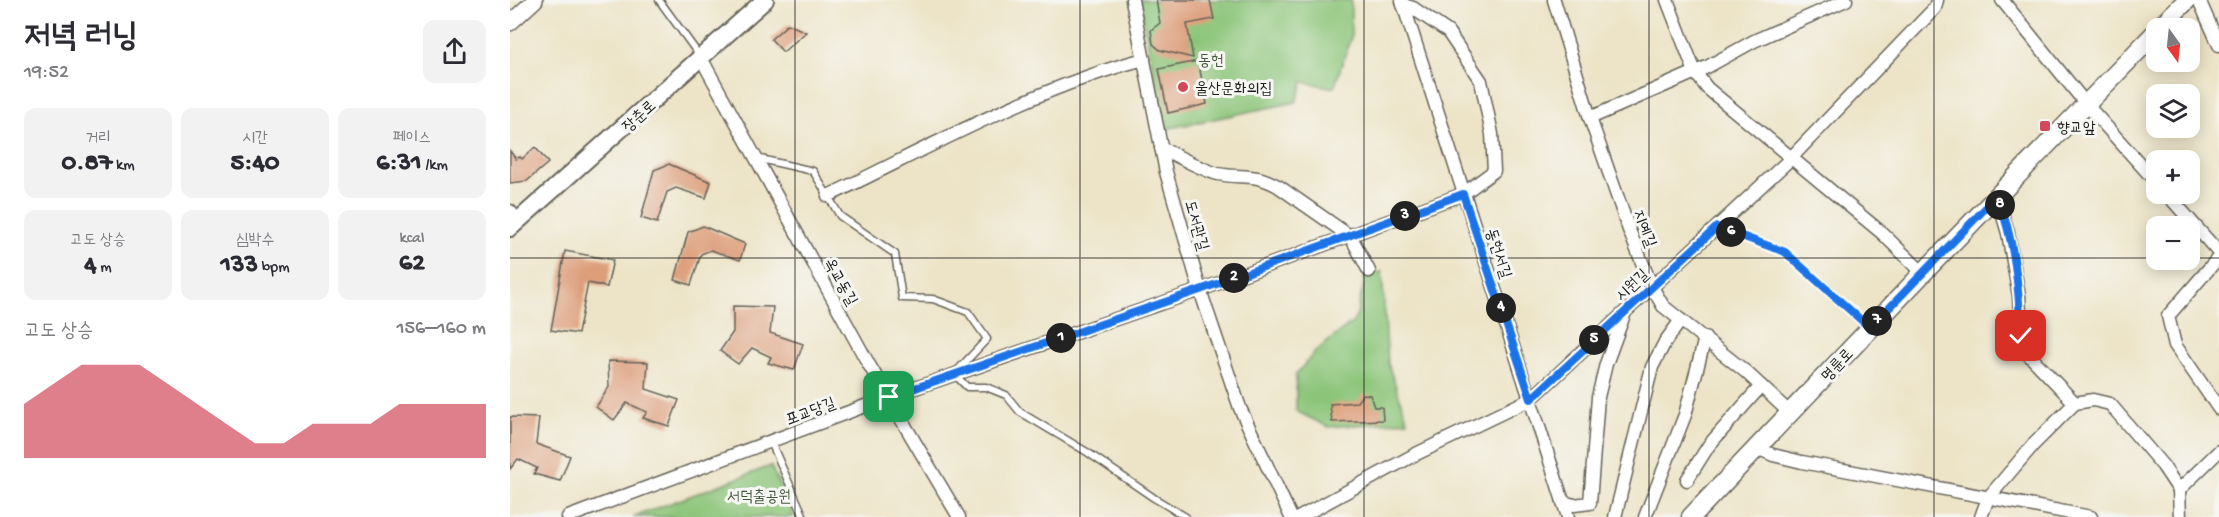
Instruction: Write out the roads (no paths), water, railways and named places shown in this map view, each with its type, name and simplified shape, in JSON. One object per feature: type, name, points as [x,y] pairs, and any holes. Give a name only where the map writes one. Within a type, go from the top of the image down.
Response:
[{"type":"main road","name":"장춘로","points":[[513,220],[765,0]]},
{"type":"main road","name":"명륜로","points":[[2170,18],[2187,0]]},
{"type":"main road","name":"명륜로","points":[[1691,517],[1703,510],[1757,448],[1870,328],[2146,42]]},
{"type":"street","points":[[510,23],[535,0]]},
{"type":"street","name":"도서관길","points":[[1132,0],[1166,172],[1200,290],[1240,408],[1291,517]]},
{"type":"street","name":"지예길","points":[[1554,0],[1590,118],[1629,230],[1652,287],[1663,306],[1705,338],[1790,413]]},
{"type":"street","points":[[1667,0],[1695,72],[1707,88],[1882,233],[1923,273]]},
{"type":"street","points":[[1590,118],[1695,72],[1754,41],[1846,0]]},
{"type":"street","points":[[2002,0],[2086,104],[2146,171]]},
{"type":"street","points":[[2199,0],[2219,45]]},
{"type":"street","name":"동헌서길","points":[[1403,2],[1568,517]]},
{"type":"street","name":"포교당길","points":[[568,517],[889,397],[1351,237],[1463,194],[1494,171],[1492,134],[1481,81],[1448,32],[1403,2]]},
{"type":"street","name":"시원길","points":[[1300,517],[1317,513],[1414,455],[1531,399],[1790,158],[1936,4]]},
{"type":"street","name":"옥교동길","points":[[701,58],[868,363],[958,517]]},
{"type":"street","points":[[828,196],[1018,105],[1112,67],[1144,59]]},
{"type":"street","points":[[1161,148],[1218,174],[1265,179],[1351,237],[1369,271]]},
{"type":"street","points":[[1997,196],[2003,212],[2018,285],[2021,336],[2030,355],[2075,403]]},
{"type":"street","points":[[2176,204],[2219,255],[2168,316],[2175,345],[2219,409]]},
{"type":"street","points":[[1563,502],[1574,505],[1590,503],[1598,398],[1606,364],[1625,312]]},
{"type":"street","points":[[1615,517],[1652,367],[1665,342],[1681,320]]},
{"type":"street","points":[[1645,517],[1685,415],[1705,338]]},
{"type":"street","points":[[1687,480],[1709,445],[1761,386]]},
{"type":"street","points":[[1982,517],[1989,498],[2033,445],[2075,403],[2093,400],[2110,404],[2163,466],[2179,490],[2180,517]]},
{"type":"street","points":[[1757,448],[1773,455],[1802,462],[2091,517]]},
{"type":"street","points":[[2179,490],[2219,451]]},
{"type":"lane","points":[[659,0],[701,58]]},
{"type":"lane","points":[[756,158],[813,171],[840,216],[895,254],[902,298],[933,299],[968,312],[987,339],[954,374],[967,387],[986,387],[1006,395],[1020,412],[1087,452],[1186,517]]},
{"type":"lane","points":[[1717,227],[1785,252],[1870,328]]},
{"type":"lane","points":[[771,442],[804,517]]},
{"type":"place","name":"울산문화의집","points":[[1183,87]]},
{"type":"place","name":"향교앞","points":[[2045,126]]},
{"type":"park label","name":"동헌","points":[[1211,59]]},
{"type":"park label","name":"서덕출공원","points":[[759,495]]}]
